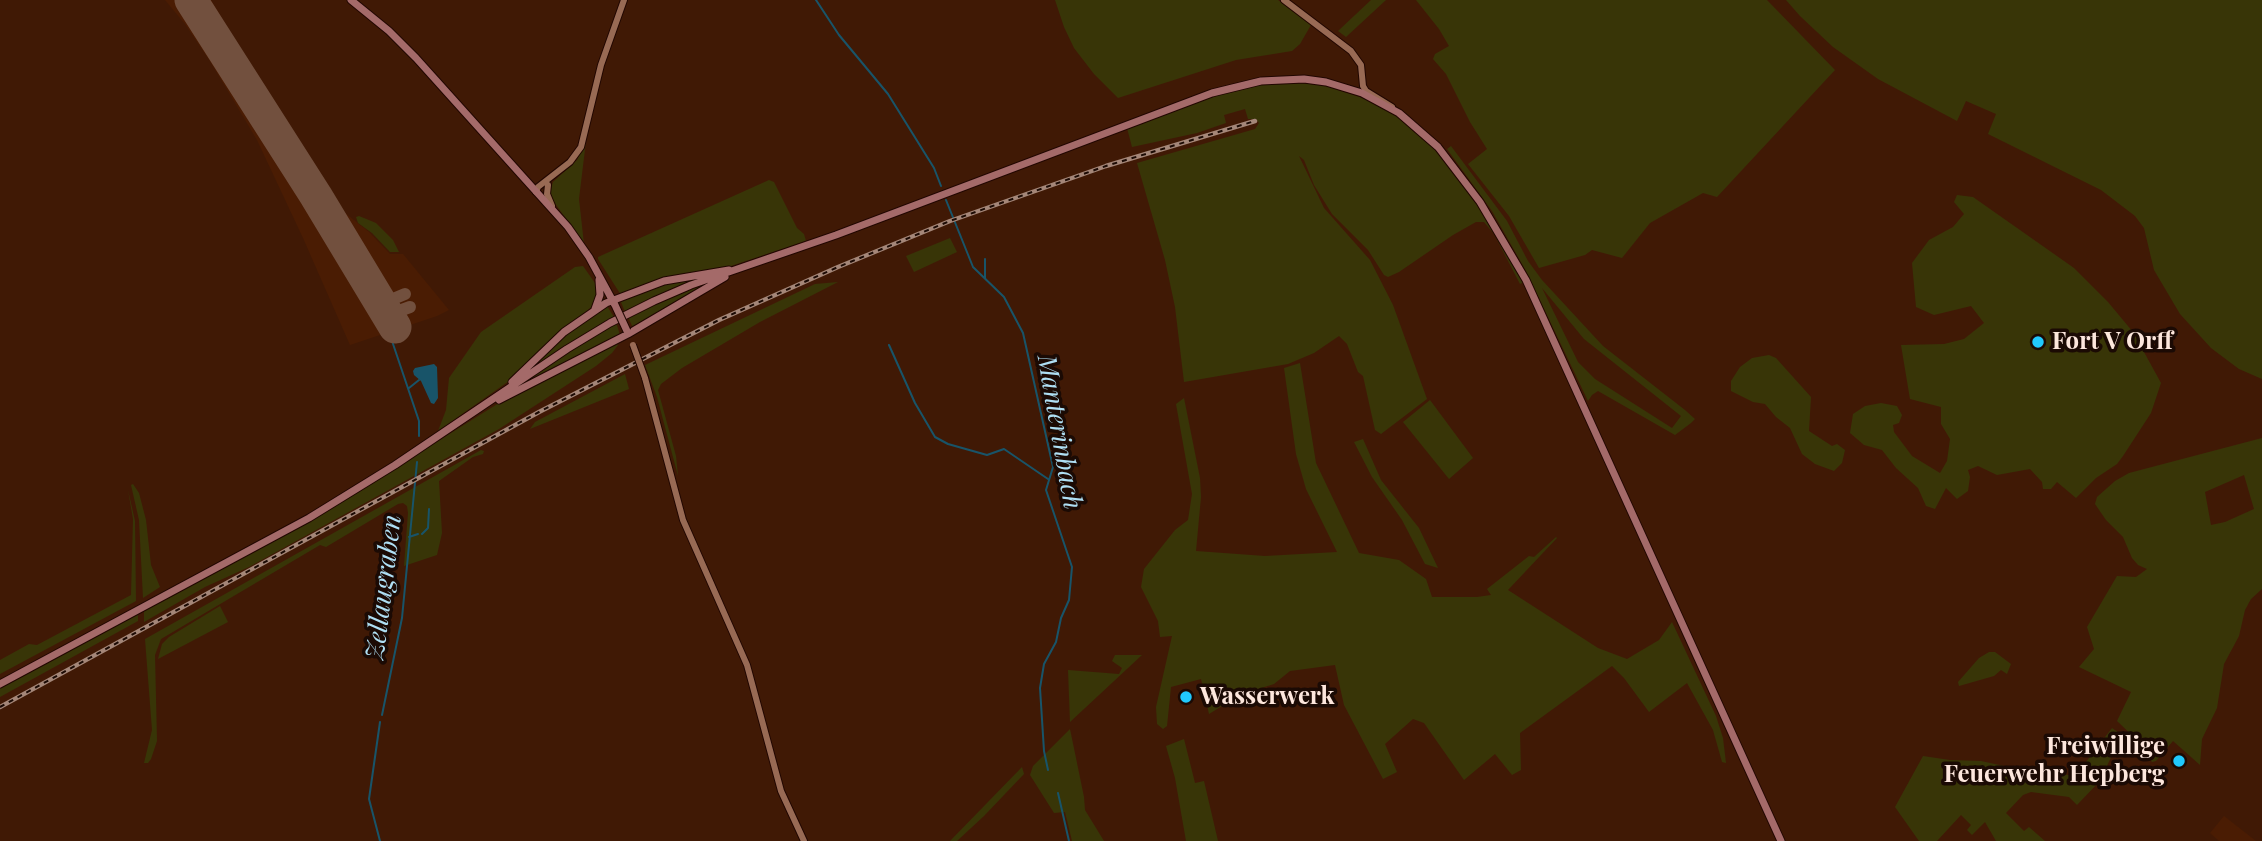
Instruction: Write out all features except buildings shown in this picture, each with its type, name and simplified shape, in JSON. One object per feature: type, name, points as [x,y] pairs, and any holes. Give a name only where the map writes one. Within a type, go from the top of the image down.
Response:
[{"type":"main road","points":[[351,0],[389,31],[416,58],[559,218],[582,246],[628,333]]},
{"type":"main road","points":[[0,684],[309,518],[460,422],[567,349],[610,323],[666,296],[1236,86],[1283,79],[1326,82],[1362,93],[1399,113],[1426,135],[1459,172],[1498,231],[1526,280],[1781,841]]},
{"type":"main road","points":[[482,407],[517,378],[564,332],[594,311],[664,281],[740,268]]},
{"type":"main road","points":[[460,422],[628,333],[740,268]]},
{"type":"main road","points":[[594,311],[600,295],[598,273]]},
{"type":"street","points":[[536,192],[570,162],[581,147],[601,65],[624,0]]},
{"type":"street","points":[[1284,0],[1357,57],[1366,91],[1390,104],[1399,113]]},
{"type":"street","points":[[528,183],[545,185]]},
{"type":"street","points":[[545,185],[549,201],[559,218]]},
{"type":"street","points":[[628,333],[645,378],[683,520],[747,665],[781,791],[804,841]]},
{"type":"shaded area","points":[[165,0],[211,0],[317,178],[340,209],[369,232],[390,254],[403,254],[449,310],[350,345],[257,140],[210,61]]},
{"type":"shaded area","points":[[1055,0],[1278,0],[1311,25],[1300,44],[1292,51],[1236,60],[1118,98],[1094,74],[1074,48]]},
{"type":"shaded area","points":[[1371,0],[1386,0],[1346,37],[1338,31]]},
{"type":"shaded area","points":[[1416,0],[1767,0],[1835,70],[1717,197],[1703,193],[1650,223],[1622,258],[1592,250],[1585,255],[1539,268],[1509,216],[1468,164],[1487,149],[1446,74],[1433,59],[1435,54],[1449,46]]},
{"type":"shaded area","points":[[1786,0],[2262,0],[2262,379],[2239,369],[2211,348],[2180,314],[2154,270],[2144,228],[2135,216],[2101,190],[1988,134],[1996,114],[1966,101],[1957,121],[1878,79],[1833,47]]},
{"type":"shaded area","points":[[1302,83],[1326,86],[1375,102],[1400,117],[1438,151],[1477,201],[1524,282],[1520,284],[1494,234],[1484,222],[1476,222],[1453,235],[1399,272],[1388,277],[1384,275],[1368,250],[1332,214],[1314,185],[1304,160],[1299,156],[1324,208],[1370,260],[1393,305],[1427,399],[1381,434],[1375,430],[1363,376],[1358,372],[1347,344],[1339,336],[1314,353],[1288,364],[1184,382],[1175,307],[1165,260],[1137,163],[1255,129],[1259,123],[1256,119],[1248,119],[1245,109],[1224,115],[1226,123],[1197,133],[1132,147],[1127,128],[1232,90],[1256,85]]},
{"type":"shaded area","points":[[586,141],[579,199],[584,244],[549,195],[553,182],[577,160]]},
{"type":"shaded area","points":[[1451,146],[1507,221],[1528,261],[1542,280],[1603,346],[1695,419],[1691,423],[1675,435],[1598,391],[1588,401],[1526,271],[1492,211],[1447,149]],"holes":[[[1542,288],[1584,339],[1681,416],[1672,428],[1595,379],[1578,362]]]},
{"type":"shaded area","points":[[769,180],[774,182],[806,241],[728,267],[621,295],[598,259],[598,257]]},
{"type":"shaded area","points":[[1957,195],[1973,197],[2074,268],[2133,332],[2161,383],[2151,413],[2123,456],[2076,498],[2057,482],[2051,489],[2043,489],[2042,482],[2030,469],[1997,475],[1978,466],[1968,470],[1968,491],[1957,499],[1946,488],[1935,509],[1926,506],[1918,488],[1896,468],[1882,450],[1864,445],[1850,433],[1853,414],[1865,406],[1881,403],[1897,406],[1902,415],[1899,423],[1893,425],[1894,432],[1912,456],[1940,473],[1947,461],[1950,439],[1941,424],[1941,407],[1910,399],[1901,345],[1944,344],[1964,339],[1984,323],[1971,306],[1934,315],[1916,307],[1912,263],[1929,240],[1953,227],[1964,214],[1954,202]]},
{"type":"shaded area","points":[[356,217],[376,223],[393,240],[399,252],[390,252],[358,223]]},
{"type":"shaded area","points":[[950,238],[957,252],[914,272],[906,256]]},
{"type":"shaded area","points":[[583,266],[595,283],[597,294],[594,305],[565,328],[509,381],[438,431],[446,410],[449,378],[481,332],[575,267]]},
{"type":"shaded area","points":[[719,272],[671,290],[625,312],[621,302],[660,284]]},
{"type":"shaded area","points":[[718,278],[633,328],[628,317]]},
{"type":"shaded area","points":[[838,282],[760,322],[682,368],[661,384],[658,390],[676,456],[678,476],[657,397],[645,365],[815,284]]},
{"type":"shaded area","points":[[607,306],[614,317],[519,379],[559,339]]},
{"type":"shaded area","points":[[616,322],[620,335],[508,392],[564,354]]},
{"type":"shaded area","points":[[616,343],[618,345],[612,353],[596,366],[499,429],[144,622],[144,610],[315,518],[507,398]]},
{"type":"shaded area","points":[[1769,355],[1776,358],[1811,397],[1809,431],[1832,446],[1837,444],[1845,450],[1842,463],[1834,471],[1815,464],[1802,454],[1790,428],[1765,404],[1753,402],[1731,391],[1731,381],[1740,367],[1752,358]]},
{"type":"shaded area","points":[[1300,363],[1316,463],[1359,553],[1399,560],[1426,579],[1432,597],[1477,597],[1491,595],[1487,589],[1529,556],[1534,557],[1556,537],[1508,590],[1598,648],[1627,659],[1659,640],[1672,622],[1716,716],[1723,738],[1726,763],[1722,762],[1713,730],[1687,683],[1649,712],[1612,666],[1520,733],[1521,770],[1512,775],[1495,754],[1464,780],[1424,723],[1413,719],[1385,744],[1397,772],[1383,779],[1344,705],[1335,665],[1290,671],[1274,684],[1240,695],[1209,714],[1201,679],[1171,687],[1167,726],[1163,729],[1157,724],[1156,707],[1172,636],[1160,637],[1158,621],[1141,587],[1144,569],[1175,530],[1188,520],[1192,494],[1176,404],[1184,398],[1200,478],[1196,551],[1265,556],[1337,552],[1306,489],[1296,454],[1284,368]]},
{"type":"shaded area","points":[[625,374],[629,389],[530,429],[535,422]]},
{"type":"shaded area","points":[[1430,400],[1473,458],[1449,479],[1403,422]]},
{"type":"shaded area","points":[[2262,438],[2262,589],[2251,599],[2245,610],[2239,636],[2224,664],[2217,708],[2202,739],[2200,765],[2173,741],[2156,761],[2152,762],[2139,746],[2139,742],[2117,721],[2131,692],[2079,667],[2094,649],[2087,627],[2117,576],[2136,577],[2147,569],[2132,558],[2123,537],[2095,504],[2097,497],[2129,473]],"holes":[[[2244,475],[2254,509],[2211,525],[2205,492]]]},
{"type":"shaded area","points":[[1363,439],[1381,480],[1419,528],[1438,568],[1425,564],[1402,520],[1372,477],[1354,442]]},
{"type":"shaded area","points":[[481,450],[484,451],[483,454],[473,457],[439,481],[442,533],[437,555],[404,566],[408,513],[407,506],[398,504],[326,547],[320,545],[161,639],[155,655],[157,741],[151,759],[144,763],[152,730],[145,639]]},
{"type":"shaded area","points":[[133,484],[139,493],[146,520],[151,565],[160,587],[143,598],[139,520],[131,485]]},
{"type":"shaded area","points":[[128,490],[135,521],[136,601],[0,674],[0,660],[29,644],[37,645],[131,595],[133,519]]},
{"type":"shaded area","points":[[220,606],[228,622],[158,659],[162,644],[169,637]]},
{"type":"shaded area","points":[[138,613],[138,621],[0,697],[0,688]]},
{"type":"shaded area","points":[[1989,652],[1995,652],[2011,664],[2007,674],[2001,670],[1994,676],[1959,686],[1958,682],[1979,658]]},
{"type":"shaded area","points":[[1115,655],[1142,655],[1070,722],[1068,670],[1119,674],[1122,668],[1112,661]]},
{"type":"shaded area","points":[[2112,728],[2122,735],[2099,782],[2077,805],[2069,797],[2031,792],[2023,795],[2006,813],[2024,831],[2029,827],[2045,841],[1996,841],[1985,822],[1972,835],[1967,830],[1971,825],[1961,815],[1937,841],[1919,841],[1895,807],[1923,756],[1981,761],[2027,771],[2069,775],[2082,767]]},
{"type":"shaded area","points":[[1070,729],[1085,810],[1104,841],[1072,841],[1065,812],[1054,813],[1030,775],[1033,766]]},
{"type":"shaded area","points":[[1184,739],[1195,783],[1204,781],[1218,841],[1186,841],[1175,778],[1166,746]]},
{"type":"shaded area","points":[[1022,767],[1024,774],[984,816],[957,841],[950,841]]},
{"type":"shaded area","points":[[2224,816],[2256,841],[2219,841],[2210,833]]},
{"type":"water","points":[[434,364],[437,367],[438,398],[434,404],[413,371],[415,368]]},
{"type":"waterway","name":"Manterinbach","points":[[816,0],[839,35],[888,94],[934,168],[941,186]]},
{"type":"waterway","name":"Manterinbach","points":[[946,200],[973,267],[1004,297],[1023,333],[1053,467],[1046,490],[1072,567],[1069,600],[1061,618],[1056,642],[1044,664],[1040,688],[1044,751],[1048,770]]},
{"type":"waterway","points":[[985,259],[985,278]]},
{"type":"waterway","name":"Zellaugraben","points":[[390,335],[419,421],[419,436]]},
{"type":"waterway","points":[[889,345],[915,403],[935,437],[948,444],[987,455],[1004,449],[1048,479]]},
{"type":"waterway","points":[[409,388],[419,380]]},
{"type":"waterway","name":"Zellaugraben","points":[[382,715],[402,618],[417,462]]},
{"type":"waterway","points":[[422,534],[428,528],[429,509]]},
{"type":"waterway","name":"Zellaugraben","points":[[409,537],[418,534]]},
{"type":"waterway","name":"Zellaugraben","points":[[380,722],[369,799],[380,841]]},
{"type":"waterway","name":"Manterinbach","points":[[1058,793],[1069,841]]},
{"type":"taxiway","points":[[381,304],[405,294]]},
{"type":"taxiway","points":[[388,315],[410,307]]},
{"type":"runway","points":[[191,0],[316,196],[395,327]]},
{"type":"railway","points":[[0,707],[539,412],[719,320],[950,221],[1106,166],[1255,121]]},
{"type":"place","name":"Fort V Orff","points":[[2038,342]]},
{"type":"place","name":"Wasserwerk","points":[[1186,697]]},
{"type":"place","name":"Freiwillige Feuerwehr Hepberg","points":[[2179,761]]}]
